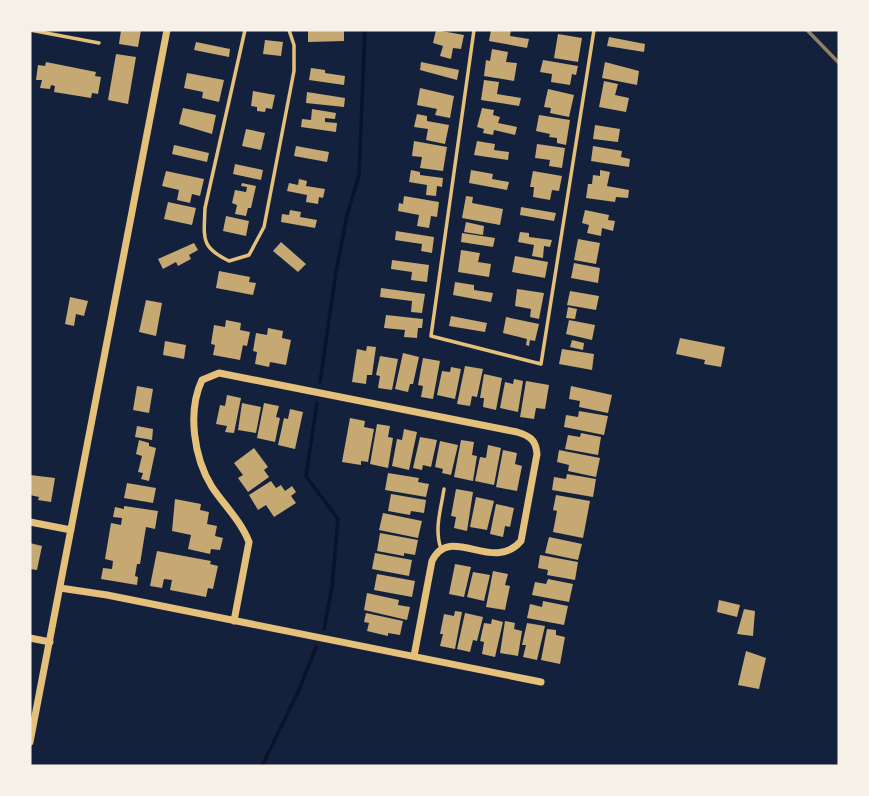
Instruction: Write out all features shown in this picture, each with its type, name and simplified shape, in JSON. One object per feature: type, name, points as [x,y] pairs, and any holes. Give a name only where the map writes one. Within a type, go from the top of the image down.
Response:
[{"type":"street","points":[[30,742],[167,30]]},
{"type":"street","points":[[234,621],[249,542],[245,532],[211,485],[199,457],[195,406],[202,380],[219,373],[231,375],[530,436],[537,454],[521,541],[515,548],[500,554],[456,545],[444,546],[441,549],[432,561],[414,656]]},
{"type":"street","points":[[30,522],[71,530]]},
{"type":"street","points":[[60,588],[107,595],[541,682]]},
{"type":"street","points":[[30,638],[50,642]]},
{"type":"lane","points":[[30,30],[99,43]]},
{"type":"lane","points":[[244,30],[205,208],[204,237],[212,253],[229,261],[248,255],[264,227],[294,71],[295,45],[289,30]]},
{"type":"lane","points":[[474,30],[431,336],[541,364],[594,30]]},
{"type":"lane","points":[[441,549],[438,527],[444,489]]},
{"type":"building","points":[[121,30],[141,30],[138,47],[119,44]]},
{"type":"building","points":[[308,30],[344,30],[344,41],[308,42]]},
{"type":"building","points":[[436,30],[464,35],[461,49],[453,48],[451,59],[440,56],[443,46],[433,43]]},
{"type":"building","points":[[491,30],[511,30],[510,36],[529,39],[527,48],[489,41]]},
{"type":"building","points":[[558,34],[582,38],[578,62],[554,58]]},
{"type":"building","points":[[609,37],[645,44],[644,52],[607,46]]},
{"type":"building","points":[[265,40],[283,42],[281,56],[263,54]]},
{"type":"building","points":[[196,42],[230,49],[229,57],[194,50]]},
{"type":"building","points":[[492,49],[508,52],[506,62],[517,63],[514,81],[484,76],[486,60],[490,61]]},
{"type":"building","points":[[116,54],[136,57],[128,104],[108,100]]},
{"type":"building","points":[[543,60],[578,66],[576,75],[572,74],[570,85],[551,82],[552,74],[540,72]]},
{"type":"building","points":[[46,62],[96,72],[95,76],[101,77],[98,94],[92,93],[91,98],[54,92],[55,86],[51,85],[50,89],[40,88],[42,80],[36,80],[38,65],[45,66]]},
{"type":"building","points":[[421,62],[459,70],[457,80],[420,70]]},
{"type":"building","points":[[605,62],[639,71],[637,85],[602,78]]},
{"type":"building","points":[[311,68],[345,76],[344,85],[309,80]]},
{"type":"building","points":[[187,73],[224,80],[219,102],[202,98],[203,92],[184,88]]},
{"type":"building","points":[[484,80],[499,82],[497,94],[521,98],[519,106],[481,100]]},
{"type":"building","points":[[604,81],[618,84],[615,95],[629,98],[626,112],[599,107]]},
{"type":"building","points":[[420,88],[454,96],[450,118],[435,115],[437,109],[417,105]]},
{"type":"building","points":[[548,89],[574,95],[569,117],[550,113],[551,108],[544,107]]},
{"type":"building","points":[[253,91],[275,95],[272,109],[257,111],[257,107],[251,106]]},
{"type":"building","points":[[307,92],[345,98],[344,107],[306,103]]},
{"type":"building","points":[[183,108],[216,115],[212,134],[179,124]]},
{"type":"building","points":[[482,108],[494,110],[493,115],[500,117],[498,123],[517,127],[515,135],[494,130],[493,135],[483,133],[484,129],[477,127]]},
{"type":"building","points":[[312,109],[336,113],[335,119],[325,118],[325,122],[337,123],[336,132],[301,127],[302,119],[311,120]]},
{"type":"building","points":[[417,114],[427,116],[427,121],[449,125],[445,144],[426,140],[428,129],[414,127]]},
{"type":"building","points":[[539,115],[570,120],[566,145],[557,143],[557,138],[549,137],[550,134],[536,131]]},
{"type":"building","points":[[595,125],[620,129],[618,142],[593,139]]},
{"type":"building","points":[[246,129],[265,133],[261,150],[242,146]]},
{"type":"building","points":[[414,141],[447,147],[443,171],[420,168],[422,157],[412,156]]},
{"type":"building","points":[[477,141],[495,144],[494,150],[509,152],[508,160],[474,155]]},
{"type":"building","points":[[537,144],[565,148],[562,168],[549,166],[550,160],[535,158]]},
{"type":"building","points":[[174,145],[209,153],[207,162],[172,154]]},
{"type":"building","points":[[296,146],[329,152],[327,162],[294,156]]},
{"type":"building","points":[[593,146],[622,151],[621,157],[630,159],[629,167],[591,161]]},
{"type":"building","points":[[235,164],[263,170],[261,180],[233,174]]},
{"type":"building","points":[[411,170],[420,172],[420,175],[443,178],[442,187],[437,186],[436,196],[426,195],[427,185],[409,182]]},
{"type":"building","points":[[471,170],[493,174],[492,179],[509,182],[507,190],[469,183]]},
{"type":"building","points":[[600,170],[610,172],[607,186],[629,190],[628,198],[616,197],[615,202],[586,198],[588,184],[592,184],[593,175],[600,176]]},
{"type":"building","points":[[166,171],[204,179],[200,196],[192,194],[190,203],[177,200],[179,190],[162,186]]},
{"type":"building","points":[[533,171],[562,176],[559,191],[552,190],[550,200],[533,197],[534,187],[530,187]]},
{"type":"building","points":[[299,179],[307,181],[306,186],[325,189],[318,204],[306,202],[307,195],[287,191],[289,183],[298,185]]},
{"type":"building","points":[[242,183],[256,186],[251,208],[248,208],[246,216],[235,214],[237,205],[232,203],[235,190],[246,192],[247,187],[241,186]]},
{"type":"building","points":[[404,196],[439,202],[437,217],[431,216],[429,228],[417,226],[419,215],[398,211]]},
{"type":"building","points":[[466,196],[473,197],[472,203],[503,209],[500,225],[462,218]]},
{"type":"building","points":[[168,202],[196,208],[192,225],[164,219]]},
{"type":"building","points":[[521,207],[556,213],[554,221],[520,215]]},
{"type":"building","points":[[290,210],[301,212],[300,217],[317,220],[315,228],[281,222],[282,214],[289,215]]},
{"type":"building","points":[[585,210],[609,215],[608,220],[615,221],[613,231],[602,228],[601,236],[587,233],[589,225],[582,223]]},
{"type":"building","points":[[226,216],[249,221],[246,236],[223,231]]},
{"type":"building","points":[[466,222],[484,226],[483,235],[464,232]]},
{"type":"building","points":[[396,231],[434,237],[432,253],[421,251],[422,244],[395,240]]},
{"type":"building","points":[[520,232],[529,233],[529,237],[552,240],[550,247],[544,246],[543,258],[532,256],[534,245],[518,242]]},
{"type":"building","points":[[462,233],[495,238],[493,247],[461,242]]},
{"type":"building","points":[[578,239],[600,243],[596,264],[574,260]]},
{"type":"building","points":[[281,242],[306,264],[298,272],[273,251]]},
{"type":"building","points":[[194,243],[198,250],[189,255],[191,259],[178,266],[176,262],[163,269],[158,259]]},
{"type":"building","points":[[461,250],[480,253],[478,262],[491,264],[489,277],[458,272]]},
{"type":"building","points":[[515,256],[548,262],[545,278],[512,272]]},
{"type":"building","points":[[392,260],[429,265],[427,282],[411,280],[412,272],[391,269]]},
{"type":"building","points":[[574,263],[600,268],[598,283],[571,278]]},
{"type":"building","points":[[219,271],[250,277],[249,282],[256,283],[253,295],[216,288]]},
{"type":"building","points":[[455,282],[474,285],[474,290],[493,293],[491,302],[453,295]]},
{"type":"building","points":[[381,288],[425,294],[422,313],[411,312],[412,301],[380,297]]},
{"type":"building","points":[[517,289],[544,293],[539,319],[530,317],[531,309],[515,306]]},
{"type":"building","points":[[570,291],[599,296],[596,310],[567,305]]},
{"type":"building","points":[[70,297],[88,301],[84,316],[76,314],[74,326],[65,324]]},
{"type":"building","points":[[146,300],[162,303],[156,336],[139,332]]},
{"type":"building","points":[[568,307],[577,309],[575,319],[566,318]]},
{"type":"building","points":[[386,315],[423,319],[417,338],[404,337],[405,330],[384,328]]},
{"type":"building","points":[[451,316],[487,323],[485,332],[449,326]]},
{"type":"building","points":[[506,317],[539,324],[535,341],[530,340],[529,346],[526,345],[527,339],[503,333]]},
{"type":"building","points":[[226,320],[241,323],[240,330],[250,332],[247,346],[243,345],[240,360],[213,355],[215,345],[211,344],[214,325],[225,327]]},
{"type":"building","points":[[569,320],[595,325],[592,340],[566,334]]},
{"type":"building","points":[[268,328],[283,331],[282,338],[291,340],[286,365],[270,362],[269,367],[255,364],[257,352],[253,351],[256,333],[267,335]]},
{"type":"building","points":[[680,338],[725,347],[721,367],[704,364],[705,360],[676,354]]},
{"type":"building","points":[[572,340],[584,343],[583,350],[570,347]]},
{"type":"building","points":[[165,341],[186,345],[184,359],[163,355]]},
{"type":"building","points":[[367,346],[376,347],[372,375],[367,375],[366,384],[352,382],[357,349],[366,351]]},
{"type":"building","points":[[562,349],[594,354],[592,370],[559,364]]},
{"type":"building","points":[[403,353],[419,357],[413,384],[410,384],[408,392],[395,389]]},
{"type":"building","points":[[380,356],[398,359],[392,390],[378,388],[380,376],[376,375]]},
{"type":"building","points":[[423,358],[440,361],[433,399],[421,397],[423,386],[418,385]]},
{"type":"building","points":[[465,366],[483,369],[477,397],[472,396],[470,406],[457,404]]},
{"type":"building","points":[[451,367],[461,369],[455,399],[437,395],[442,371],[450,372]]},
{"type":"building","points":[[484,374],[502,378],[496,410],[483,407],[484,398],[480,398]]},
{"type":"building","points":[[514,379],[523,381],[518,412],[500,408],[505,382],[513,384]]},
{"type":"building","points":[[526,381],[549,385],[545,409],[536,408],[534,419],[520,417]]},
{"type":"building","points":[[137,386],[153,389],[149,413],[133,410]]},
{"type":"building","points":[[571,386],[612,395],[608,413],[579,407],[580,401],[569,399]]},
{"type":"building","points":[[227,395],[241,398],[234,433],[225,432],[227,426],[216,424],[220,405],[225,406]]},
{"type":"building","points":[[242,403],[261,407],[256,433],[238,430]]},
{"type":"building","points":[[264,403],[279,406],[276,417],[280,418],[275,442],[257,438]]},
{"type":"building","points":[[290,409],[303,412],[295,449],[278,445],[284,418],[288,419]]},
{"type":"building","points":[[579,411],[608,416],[604,435],[564,427],[566,415],[578,417]]},
{"type":"building","points":[[350,418],[365,421],[364,427],[374,429],[368,462],[361,461],[361,465],[342,462]]},
{"type":"building","points":[[377,424],[390,426],[388,437],[393,438],[388,468],[370,464]]},
{"type":"building","points":[[137,426],[153,429],[152,440],[135,437]]},
{"type":"building","points":[[404,429],[417,432],[409,470],[392,466],[397,439],[402,440]]},
{"type":"building","points":[[581,433],[601,437],[598,455],[565,449],[568,435],[580,437]]},
{"type":"building","points":[[420,437],[437,440],[431,467],[423,465],[422,470],[413,468]]},
{"type":"building","points":[[139,440],[156,448],[149,481],[141,479],[143,473],[138,472],[142,456],[136,454]]},
{"type":"building","points":[[461,440],[474,442],[472,455],[477,456],[473,481],[454,477]]},
{"type":"building","points":[[440,441],[458,445],[451,475],[442,473],[443,469],[435,467]]},
{"type":"building","points":[[488,445],[501,448],[494,485],[475,481],[480,457],[486,458]]},
{"type":"building","points":[[254,448],[268,467],[264,470],[269,477],[248,492],[238,478],[243,475],[234,463]]},
{"type":"building","points":[[503,450],[517,453],[515,464],[522,466],[517,491],[496,487]]},
{"type":"building","points":[[559,450],[600,458],[596,477],[568,471],[569,465],[557,462]]},
{"type":"building","points":[[388,473],[419,478],[418,482],[429,484],[426,497],[385,490]]},
{"type":"building","points":[[567,474],[596,479],[593,497],[552,490],[554,477],[566,479]]},
{"type":"building","points":[[30,475],[55,478],[51,502],[38,500],[39,497],[30,495]]},
{"type":"building","points":[[271,481],[276,488],[281,485],[285,491],[292,486],[296,492],[291,496],[296,503],[274,517],[266,505],[258,510],[249,495]]},
{"type":"building","points":[[127,483],[156,488],[153,503],[124,498]]},
{"type":"building","points":[[456,489],[473,492],[467,531],[454,528],[456,517],[451,516]]},
{"type":"building","points":[[391,494],[426,500],[424,513],[411,511],[410,515],[388,511]]},
{"type":"building","points":[[556,495],[590,501],[583,538],[553,532],[557,511],[553,510]]},
{"type":"building","points":[[476,497],[494,501],[487,530],[470,527]]},
{"type":"building","points":[[175,499],[201,504],[200,510],[209,512],[207,524],[217,526],[215,536],[223,538],[220,550],[211,549],[210,554],[188,549],[191,535],[172,531]]},
{"type":"building","points":[[496,504],[514,508],[510,527],[505,526],[503,537],[490,534]]},
{"type":"building","points":[[124,506],[158,511],[155,529],[146,527],[140,564],[137,564],[135,576],[138,577],[137,585],[101,579],[103,568],[112,569],[113,561],[105,559],[111,523],[121,525],[122,518],[113,517],[115,507],[124,509]]},
{"type":"building","points":[[383,513],[422,521],[418,538],[379,530]]},
{"type":"building","points":[[380,533],[418,540],[415,555],[404,553],[404,556],[377,551]]},
{"type":"building","points":[[549,537],[582,544],[578,560],[545,553]]},
{"type":"building","points":[[30,543],[42,546],[37,570],[30,569]]},
{"type":"building","points":[[157,551],[211,561],[210,564],[218,566],[213,589],[208,588],[206,597],[170,590],[172,580],[164,579],[162,588],[150,586]]},
{"type":"building","points":[[375,553],[412,560],[409,576],[372,569]]},
{"type":"building","points":[[540,555],[578,562],[575,580],[547,575],[548,570],[538,568]]},
{"type":"building","points":[[455,564],[471,567],[464,597],[449,594]]},
{"type":"building","points":[[493,571],[508,574],[505,585],[510,586],[505,610],[486,607]]},
{"type":"building","points":[[473,572],[490,575],[484,601],[467,597]]},
{"type":"building","points":[[377,574],[415,581],[412,597],[374,590]]},
{"type":"building","points":[[548,579],[573,584],[569,602],[532,595],[535,582],[546,584]]},
{"type":"building","points":[[367,593],[399,600],[398,605],[410,607],[407,620],[364,610]]},
{"type":"building","points":[[719,600],[740,605],[737,617],[717,612]]},
{"type":"building","points":[[543,601],[568,606],[564,625],[527,618],[530,604],[542,607]]},
{"type":"building","points":[[744,609],[755,611],[753,636],[737,634]]},
{"type":"building","points":[[455,611],[462,612],[455,649],[440,646],[444,614],[454,616]]},
{"type":"building","points":[[366,613],[403,621],[400,635],[388,633],[388,636],[367,631],[369,623],[364,622]]},
{"type":"building","points":[[465,613],[483,617],[477,641],[473,640],[470,652],[457,649]]},
{"type":"building","points":[[492,619],[503,622],[495,657],[482,654],[484,642],[480,641],[484,623],[491,624]]},
{"type":"building","points":[[505,621],[515,623],[514,629],[522,631],[518,656],[500,653]]},
{"type":"building","points":[[527,623],[545,626],[537,660],[523,657],[526,645],[522,645]]},
{"type":"building","points":[[547,629],[556,630],[556,635],[565,637],[560,664],[541,660]]},
{"type":"building","points":[[746,651],[766,658],[759,689],[738,685]]},
{"type":"waterway","points":[[320,382],[336,272],[347,215],[359,175],[365,30]]},
{"type":"waterway","points":[[317,403],[306,476],[338,519],[332,587],[324,629]]},
{"type":"waterway","points":[[262,766],[299,690],[316,647]]},
{"type":"railway","points":[[807,30],[839,63]]}]
